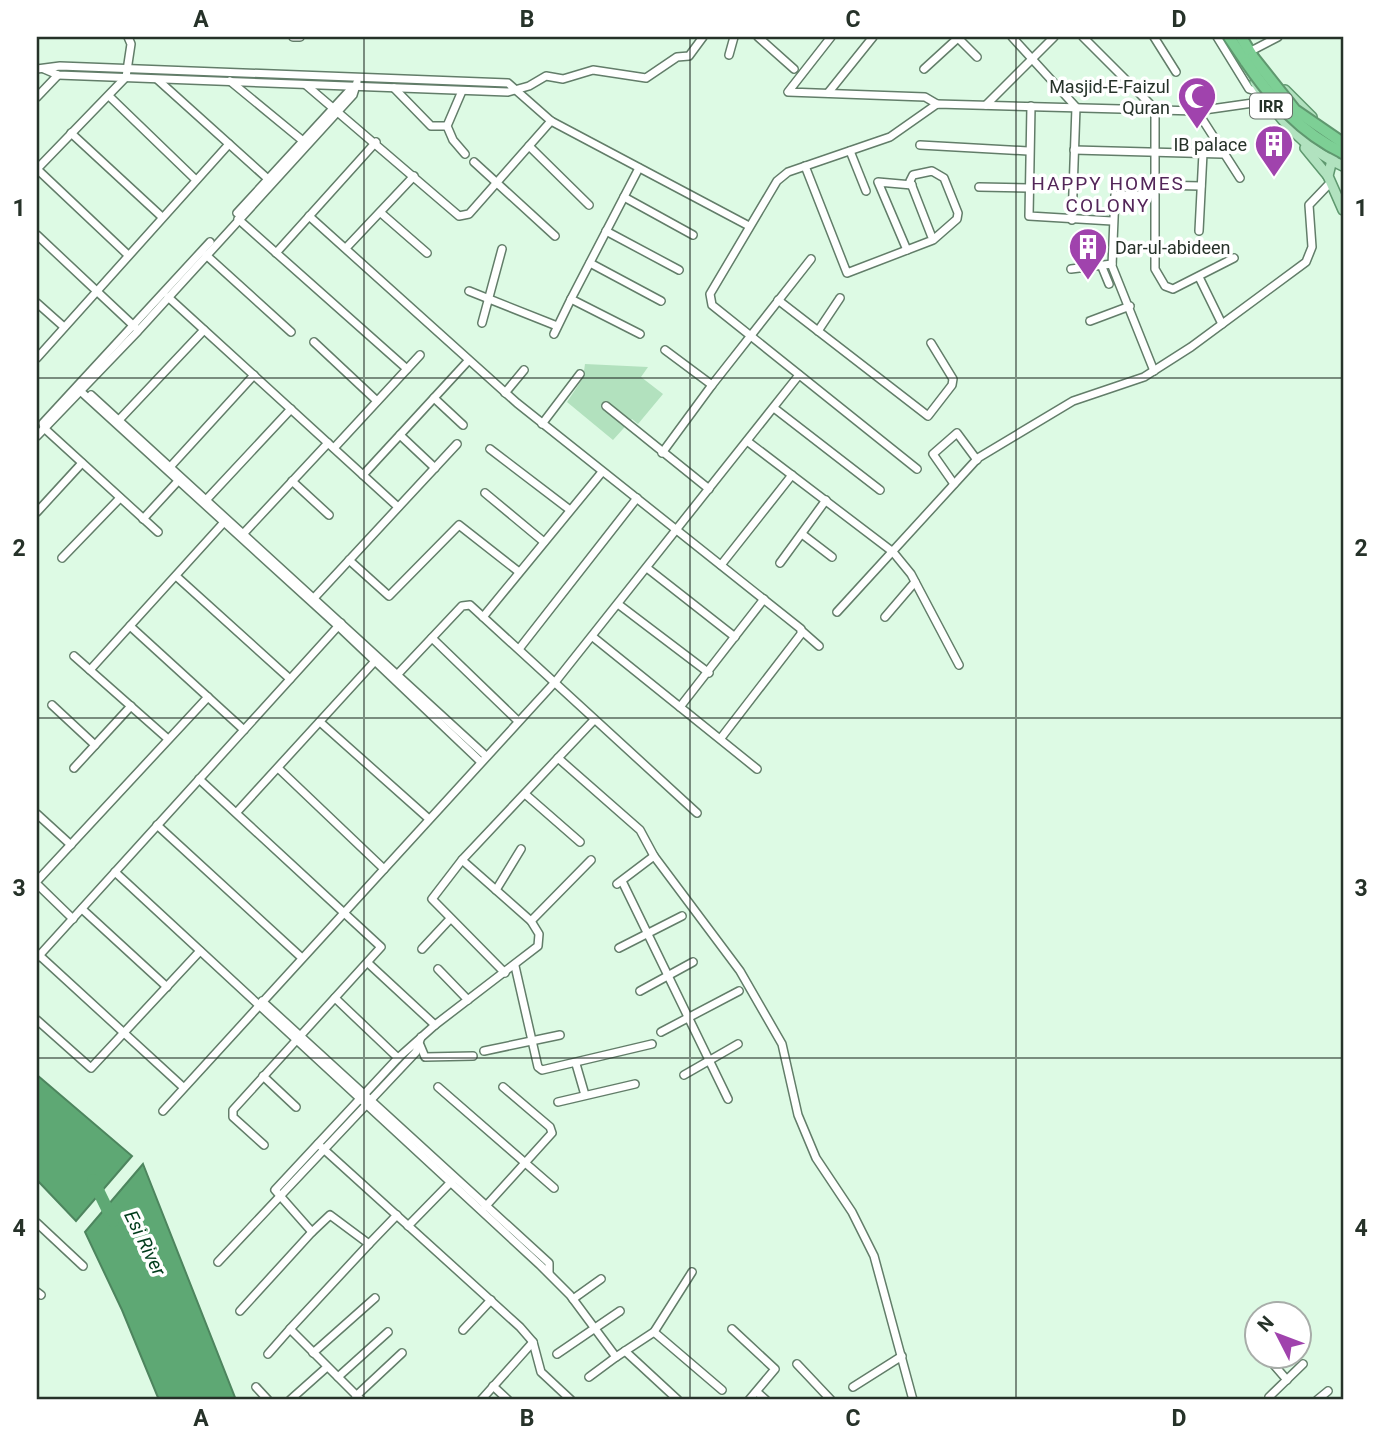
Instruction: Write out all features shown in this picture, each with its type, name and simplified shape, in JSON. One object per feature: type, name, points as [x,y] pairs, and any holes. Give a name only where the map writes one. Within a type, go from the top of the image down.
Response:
[{"type":"highway","points":[[1230,37],[1295,110],[1318,129],[1342,138]]},
{"type":"highway","points":[[1242,37],[1250,57],[1290,117],[1313,136],[1343,153]]},
{"type":"main road","name":"IRR","points":[[1230,37],[1265,97],[1287,126],[1303,141],[1343,166]]},
{"type":"main road","points":[[1287,126],[1329,180],[1343,210]]},
{"type":"main road","points":[[1329,180],[1331,160],[1342,138]]},
{"type":"street","points":[[127,254],[37,169],[126,77],[131,44],[128,37]]},
{"type":"street","points":[[293,37],[300,37]]},
{"type":"street","points":[[40,69],[60,65],[127,68],[355,88],[518,90],[546,76],[563,79],[593,70],[646,78],[677,57],[689,56],[703,37]]},
{"type":"street","points":[[729,55],[734,37]]},
{"type":"street","points":[[758,37],[794,69]]},
{"type":"street","points":[[831,37],[788,92],[925,97],[937,104],[1197,111],[1265,97]]},
{"type":"street","points":[[828,93],[873,37]]},
{"type":"street","points":[[924,69],[959,37],[977,57]]},
{"type":"street","points":[[1012,37],[1076,107],[1072,220]]},
{"type":"street","points":[[986,105],[1054,37]]},
{"type":"street","points":[[1083,37],[1155,109],[1155,269],[1169,289],[1234,258]]},
{"type":"street","points":[[1154,37],[1176,72]]},
{"type":"street","points":[[1217,37],[1249,89],[1265,97]]},
{"type":"street","points":[[1255,37],[1261,46]]},
{"type":"street","points":[[1250,57],[1261,46],[1278,37]]},
{"type":"street","points":[[40,69],[58,75],[158,79],[358,77],[508,83],[551,121],[750,226]]},
{"type":"street","points":[[37,97],[58,75]]},
{"type":"street","points":[[231,77],[303,141]]},
{"type":"street","points":[[158,532],[44,428],[43,423],[168,297],[337,108],[349,91],[355,88],[358,77]]},
{"type":"street","points":[[158,79],[268,179]]},
{"type":"street","points":[[305,84],[337,108],[464,217],[551,121]]},
{"type":"street","points":[[394,87],[431,126],[447,126]]},
{"type":"street","points":[[461,91],[447,126],[453,140],[465,154]]},
{"type":"street","points":[[109,96],[196,180]]},
{"type":"street","points":[[917,469],[712,305],[710,294],[777,181],[788,172],[890,137],[937,104]]},
{"type":"street","points":[[1031,106],[1028,152],[1029,216],[1112,221]]},
{"type":"street","points":[[136,329],[268,179],[337,108]]},
{"type":"street","points":[[1197,111],[1222,154],[1240,178]]},
{"type":"street","points":[[71,133],[162,216]]},
{"type":"street","points":[[276,253],[376,142]]},
{"type":"street","points":[[37,358],[127,254],[229,144]]},
{"type":"street","points":[[920,145],[1028,152]]},
{"type":"street","points":[[529,146],[589,205]]},
{"type":"street","points":[[1074,150],[1222,154]]},
{"type":"street","points":[[850,151],[866,191]]},
{"type":"street","points":[[1199,231],[1203,153]]},
{"type":"street","points":[[474,162],[495,185],[555,236]]},
{"type":"street","points":[[805,166],[847,273],[933,240],[957,219],[958,213],[940,174],[932,172],[913,175],[912,185],[933,240]]},
{"type":"street","points":[[469,291],[556,330],[639,168]]},
{"type":"street","points":[[346,248],[414,176]]},
{"type":"street","points":[[836,612],[893,552],[971,462],[1073,401],[1154,371],[1306,262],[1312,247],[1309,205],[1329,180]]},
{"type":"street","points":[[908,250],[878,182],[912,185]]},
{"type":"street","points":[[1154,185],[1201,186]]},
{"type":"street","points":[[979,187],[1028,188]]},
{"type":"street","points":[[1154,195],[1115,195],[1112,221],[1112,264],[1154,371]]},
{"type":"street","points":[[624,197],[693,235]]},
{"type":"street","points":[[381,213],[427,253]]},
{"type":"street","points":[[309,216],[505,393],[602,472],[676,527],[819,646]]},
{"type":"street","points":[[238,219],[407,369]]},
{"type":"street","points":[[606,231],[679,270]]},
{"type":"street","points":[[37,235],[136,329]]},
{"type":"street","points":[[482,323],[502,249]]},
{"type":"street","points":[[205,255],[291,332]]},
{"type":"street","points":[[662,453],[749,336],[811,259]]},
{"type":"street","points":[[590,263],[660,301]]},
{"type":"street","points":[[1071,269],[1096,264],[1102,267],[1109,284]]},
{"type":"street","points":[[1102,267],[1112,264]]},
{"type":"street","points":[[1199,277],[1222,324]]},
{"type":"street","points":[[168,297],[398,507]]},
{"type":"street","points":[[818,331],[840,298]]},
{"type":"street","points":[[571,299],[640,334]]},
{"type":"street","points":[[778,300],[928,416],[953,379],[932,343]]},
{"type":"street","points":[[37,303],[64,327]]},
{"type":"street","points":[[1090,321],[1130,306]]},
{"type":"street","points":[[119,420],[204,330]]},
{"type":"street","points":[[314,342],[377,401]]},
{"type":"street","points":[[665,350],[712,385]]},
{"type":"street","points":[[244,533],[292,481],[377,401],[420,355]]},
{"type":"street","points":[[363,475],[468,360]]},
{"type":"street","points":[[505,393],[524,370]]},
{"type":"street","points":[[542,424],[580,374]]},
{"type":"street","points":[[170,466],[254,375]]},
{"type":"street","points":[[163,1111],[556,681],[799,375]]},
{"type":"street","points":[[80,388],[207,499],[226,521],[244,533],[315,597],[340,624]]},
{"type":"street","points":[[80,388],[178,481],[340,624],[484,759]]},
{"type":"street","points":[[434,398],[463,425]]},
{"type":"street","points":[[606,406],[709,489]]},
{"type":"street","points":[[774,408],[880,490]]},
{"type":"street","points":[[207,499],[291,409]]},
{"type":"street","points":[[37,436],[44,428]]},
{"type":"street","points":[[956,479],[933,454],[957,433],[971,462]]},
{"type":"street","points":[[400,435],[435,468]]},
{"type":"street","points":[[747,441],[893,552],[915,582],[959,665]]},
{"type":"street","points":[[315,597],[457,444]]},
{"type":"street","points":[[491,449],[570,510]]},
{"type":"street","points":[[37,512],[82,463]]},
{"type":"street","points":[[483,617],[602,472]]},
{"type":"street","points":[[721,565],[792,475]]},
{"type":"street","points":[[144,519],[178,481]]},
{"type":"street","points":[[292,481],[329,515]]},
{"type":"street","points":[[485,493],[544,542]]},
{"type":"street","points":[[62,558],[120,498]]},
{"type":"street","points":[[519,649],[637,498]]},
{"type":"street","points":[[780,563],[826,500]]},
{"type":"street","points":[[90,670],[226,521]]},
{"type":"street","points":[[349,559],[390,596],[459,525],[519,572]]},
{"type":"street","points":[[802,534],[832,557]]},
{"type":"street","points":[[648,568],[735,637]]},
{"type":"street","points":[[176,576],[290,679]]},
{"type":"street","points":[[885,617],[915,582]]},
{"type":"street","points":[[680,707],[764,600]]},
{"type":"street","points":[[618,604],[709,673]]},
{"type":"street","points":[[396,677],[466,605],[556,681],[594,720],[697,813]]},
{"type":"street","points":[[183,1087],[38,957],[340,624]]},
{"type":"street","points":[[130,626],[244,730]]},
{"type":"street","points":[[721,738],[802,631]]},
{"type":"street","points":[[593,637],[757,769]]},
{"type":"street","points":[[432,638],[518,721]]},
{"type":"street","points":[[74,656],[168,739]]},
{"type":"street","points":[[237,812],[377,659]]},
{"type":"street","points":[[73,919],[37,883],[208,697]]},
{"type":"street","points":[[52,705],[95,745]]},
{"type":"street","points":[[74,768],[131,706]]},
{"type":"street","points":[[505,973],[432,899],[462,860],[594,720]]},
{"type":"street","points":[[320,722],[429,820]]},
{"type":"street","points":[[558,758],[640,830],[654,856],[740,971],[782,1044],[798,1115],[816,1158],[852,1212],[874,1256],[913,1400]]},
{"type":"street","points":[[278,768],[384,869]]},
{"type":"street","points":[[199,779],[380,945],[380,950],[263,1076],[232,1114],[264,1145]]},
{"type":"street","points":[[525,794],[580,842]]},
{"type":"street","points":[[37,814],[71,845]]},
{"type":"street","points":[[157,825],[302,958]]},
{"type":"street","points":[[496,890],[521,849]]},
{"type":"street","points":[[654,856],[619,882],[728,1099]]},
{"type":"street","points":[[312,1232],[275,1190],[435,1025],[515,966],[540,940],[531,921],[462,860]]},
{"type":"street","points":[[531,921],[591,860]]},
{"type":"street","points":[[115,872],[485,1207],[573,1299],[616,1357]]},
{"type":"street","points":[[82,909],[167,987]]},
{"type":"street","points":[[619,948],[682,915]]},
{"type":"street","points":[[422,949],[450,919]]},
{"type":"street","points":[[37,1020],[91,1068],[200,951]]},
{"type":"street","points":[[640,991],[693,962]]},
{"type":"street","points":[[368,963],[435,1025]]},
{"type":"street","points":[[515,966],[538,1067],[542,1070],[652,1044]]},
{"type":"street","points":[[438,969],[468,1000]]},
{"type":"street","points":[[661,1032],[739,991]]},
{"type":"street","points":[[335,998],[398,1058]]},
{"type":"street","points":[[484,1051],[561,1035]]},
{"type":"street","points":[[218,1262],[325,1150],[398,1058],[421,1041]]},
{"type":"street","points":[[421,1041],[424,1056],[473,1056]]},
{"type":"street","points":[[684,1075],[738,1044]]},
{"type":"street","points":[[576,1064],[585,1095]]},
{"type":"street","points":[[263,1076],[296,1107]]},
{"type":"street","points":[[558,1102],[635,1084]]},
{"type":"street","points":[[438,1087],[554,1188]]},
{"type":"street","points":[[485,1207],[527,1164],[552,1133],[550,1127],[503,1087]]},
{"type":"street","points":[[318,1144],[491,1300],[533,1342],[541,1372],[571,1400]]},
{"type":"street","points":[[408,1226],[454,1179]]},
{"type":"street","points":[[240,1311],[330,1215],[369,1244]]},
{"type":"street","points":[[268,1354],[397,1215]]},
{"type":"street","points":[[37,1223],[83,1266]]},
{"type":"street","points":[[589,1377],[654,1332],[692,1272]]},
{"type":"street","points":[[573,1299],[601,1279]]},
{"type":"street","points":[[313,1353],[375,1298]]},
{"type":"street","points":[[463,1330],[491,1300]]},
{"type":"street","points":[[557,1354],[620,1311]]},
{"type":"street","points":[[290,1329],[359,1398],[402,1353]]},
{"type":"street","points":[[732,1329],[775,1369],[749,1400]]},
{"type":"street","points":[[338,1377],[388,1332]]},
{"type":"street","points":[[654,1332],[722,1390]]},
{"type":"street","points":[[481,1400],[533,1342]]},
{"type":"street","points":[[625,1351],[678,1400]]},
{"type":"street","points":[[853,1387],[902,1356]]},
{"type":"street","points":[[797,1364],[831,1400]]},
{"type":"street","points":[[289,1400],[327,1367]]},
{"type":"street","points":[[1278,1370],[1287,1380]]},
{"type":"street","points":[[1272,1400],[1269,1397],[1297,1370]]},
{"type":"street","points":[[493,1386],[508,1400]]},
{"type":"street","points":[[256,1387],[268,1400]]},
{"type":"street","points":[[1317,1400],[1328,1391]]},
{"type":"street","points":[[757,1392],[766,1400]]},
{"type":"shaded area","points":[[585,364],[648,367],[641,377],[663,394],[638,424],[632,419],[613,440],[567,402],[583,378]]},
{"type":"water","points":[[37,1075],[132,1156],[76,1221],[37,1180]]},
{"type":"water","points":[[143,1164],[236,1400],[159,1400],[122,1310],[85,1232]]},
{"type":"waterway","name":"Esi River","points":[[93,1180],[113,1221]]},
{"type":"place","name":"Masjid-E-Faizul Quran","points":[[1197,130]]},
{"type":"place","name":"IB palace","points":[[1274,178]]},
{"type":"place","name":"Dar-ul-abideen","points":[[1088,281]]},
{"type":"district","name":"HAPPY HOMES COLONY","points":[[1108,194]]}]
